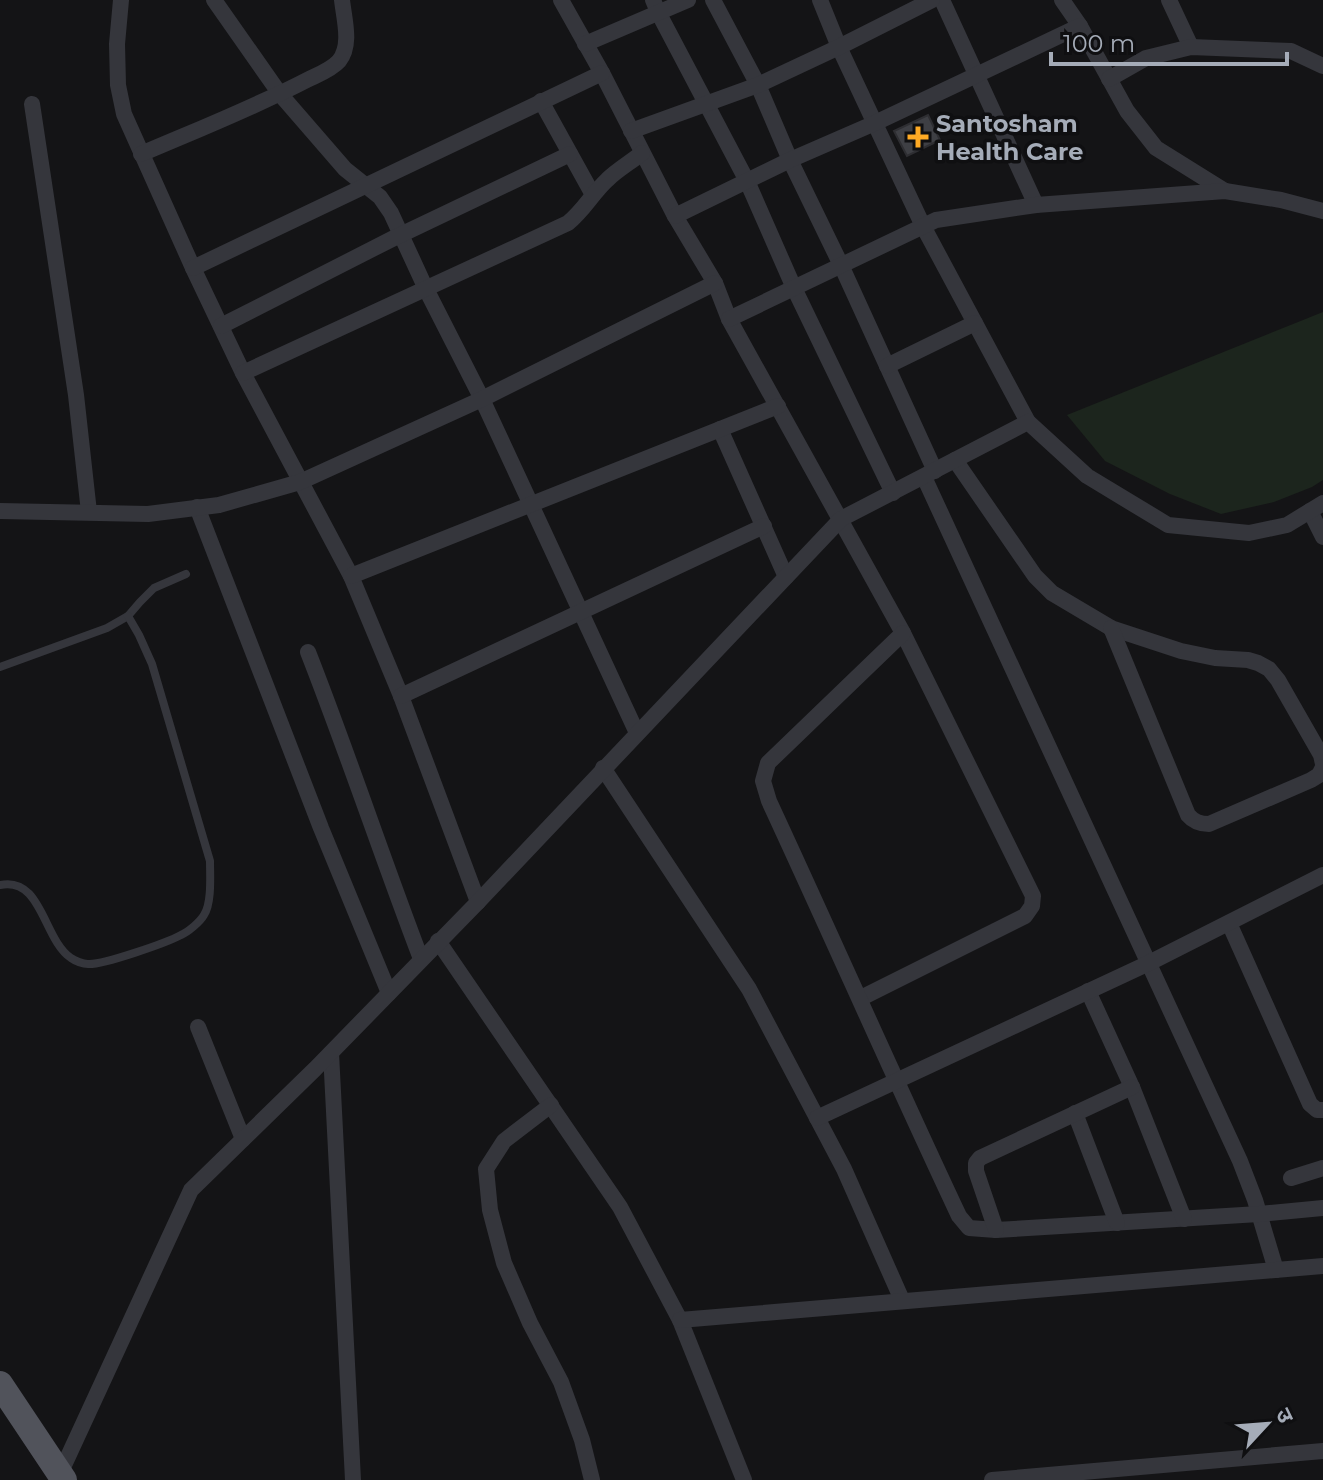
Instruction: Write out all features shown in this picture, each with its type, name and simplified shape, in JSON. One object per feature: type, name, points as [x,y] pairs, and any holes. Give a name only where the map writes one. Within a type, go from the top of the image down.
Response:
[{"type":"main road","points":[[1,1383],[62,1477]]},
{"type":"street","points":[[121,0],[117,44],[118,85],[124,114],[243,373],[351,576],[401,696],[478,902]]},
{"type":"street","points":[[214,0],[280,94],[345,169],[380,197],[391,213],[482,399],[637,733]]},
{"type":"street","points":[[141,154],[280,94],[330,68],[345,49],[342,0]]},
{"type":"street","points":[[561,0],[675,216],[715,283],[729,319],[903,633],[1033,896],[1032,906],[1025,916],[861,998]]},
{"type":"street","points":[[585,44],[655,6],[688,0]]},
{"type":"street","points":[[713,0],[758,85],[887,366],[929,474],[1240,1161],[1276,1270]]},
{"type":"street","points":[[820,0],[923,226],[1028,422],[1087,476],[1168,525],[1249,533],[1287,525],[1317,507],[1323,537]]},
{"type":"street","points":[[631,131],[758,85],[932,0]]},
{"type":"street","points":[[942,0],[1036,205]]},
{"type":"street","points":[[1062,0],[1127,111],[1156,148],[1225,191]]},
{"type":"street","points":[[1169,0],[1191,47]]},
{"type":"street","points":[[655,6],[747,181],[794,288],[893,493]]},
{"type":"street","points":[[675,216],[1080,26]]},
{"type":"street","points":[[1109,79],[1146,58],[1191,47],[1291,51],[1323,66]]},
{"type":"street","points":[[193,268],[602,73]]},
{"type":"street","points":[[541,101],[593,195]]},
{"type":"street","points":[[32,104],[74,380],[89,512]]},
{"type":"street","points":[[243,373],[568,223],[582,212],[607,180],[642,153]]},
{"type":"street","points":[[221,326],[570,154]]},
{"type":"street","points":[[729,319],[936,220],[1036,205],[1225,191],[1323,211]]},
{"type":"street","points":[[0,511],[148,514],[219,505],[300,482],[482,399],[715,283]]},
{"type":"street","points":[[887,366],[975,323]]},
{"type":"street","points":[[351,576],[778,406]]},
{"type":"street","points":[[62,1477],[191,1190],[331,1053],[478,902],[841,519],[1028,422]]},
{"type":"street","points":[[720,429],[786,577]]},
{"type":"street","points":[[955,460],[1035,576],[1052,593],[1111,628],[1181,651],[1215,658],[1248,660],[1269,669],[1321,755],[1323,766],[1319,775],[1209,824],[1193,821],[1111,628]]},
{"type":"street","points":[[197,507],[321,828],[389,993]]},
{"type":"street","points":[[401,696],[764,526]]},
{"type":"street","points":[[903,633],[768,763],[763,781],[769,801],[959,1216],[969,1228],[996,1230],[1323,1208]]},
{"type":"street","points":[[308,652],[421,959]]},
{"type":"street","points":[[603,768],[749,989],[844,1169],[902,1300]]},
{"type":"street","points":[[817,1118],[1149,963],[1323,875]]},
{"type":"street","points":[[1229,923],[1310,1104],[1317,1110],[1323,1110]]},
{"type":"street","points":[[438,941],[620,1207],[680,1320],[744,1480]]},
{"type":"street","points":[[1088,991],[1132,1087],[1184,1219]]},
{"type":"street","points":[[198,1027],[243,1139]]},
{"type":"street","points":[[331,1053],[353,1480]]},
{"type":"street","points":[[996,1230],[976,1171],[980,1158],[1132,1087]]},
{"type":"street","points":[[551,1105],[504,1141],[486,1169],[490,1210],[509,1275],[561,1382],[582,1440],[592,1480]]},
{"type":"street","points":[[1075,1113],[1117,1223]]},
{"type":"street","points":[[1291,1178],[1323,1168]]},
{"type":"street","points":[[680,1320],[1323,1266]]},
{"type":"street","points":[[992,1480],[1323,1451]]},
{"type":"lane","points":[[0,667],[107,628],[128,616],[154,588],[186,574]]},
{"type":"lane","points":[[0,885],[18,885],[28,891],[59,946],[72,959],[87,964],[105,962],[184,934],[205,915],[210,889],[210,861],[152,664],[128,616]]},
{"type":"shaded area","points":[[1323,312],[1323,480],[1312,487],[1274,502],[1221,514],[1170,494],[1105,461],[1067,415]]},
{"type":"building","points":[[928,115],[940,140],[907,156],[894,131]]},
{"type":"place","name":"Santosham Health Care","points":[[918,137]]}]
